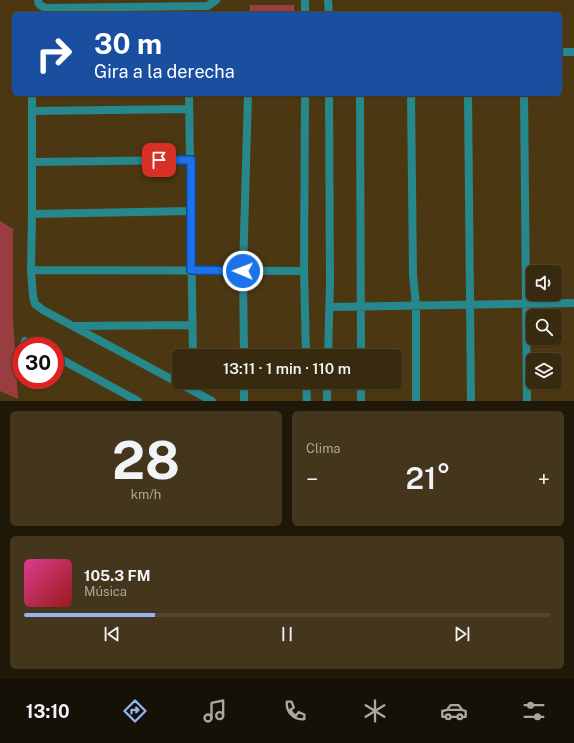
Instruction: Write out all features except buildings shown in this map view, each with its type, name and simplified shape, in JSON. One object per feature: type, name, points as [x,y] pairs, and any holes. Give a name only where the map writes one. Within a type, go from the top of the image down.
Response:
[{"type":"street","points":[[38,0],[38,3],[46,8],[208,6],[216,0]]},
{"type":"street","points":[[305,0],[305,12]]},
{"type":"street","points":[[328,0],[328,12]]},
{"type":"street","points":[[562,52],[574,52]]},
{"type":"street","points":[[32,96],[31,270],[35,304],[72,326],[212,401]]},
{"type":"street","points":[[189,96],[193,349]]},
{"type":"street","points":[[244,349],[243,271],[248,96]]},
{"type":"street","points":[[305,96],[304,271],[306,349]]},
{"type":"street","points":[[328,349],[330,307],[329,96]]},
{"type":"street","points":[[360,96],[361,349]]},
{"type":"street","points":[[411,96],[413,276],[416,305],[416,401]]},
{"type":"street","points":[[468,96],[471,401]]},
{"type":"street","points":[[524,96],[527,401]]},
{"type":"street","points":[[32,111],[189,109]]},
{"type":"street","points":[[32,162],[191,160]]},
{"type":"street","points":[[32,214],[191,211]]},
{"type":"street","points":[[31,270],[304,271]]},
{"type":"street","points":[[330,307],[574,303]]},
{"type":"street","points":[[72,326],[192,325]]},
{"type":"street","points":[[64,361],[138,401]]},
{"type":"street","points":[[244,389],[244,401]]},
{"type":"street","points":[[306,389],[307,401]]},
{"type":"street","points":[[327,389],[327,401]]},
{"type":"street","points":[[361,389],[361,401]]},
{"type":"shaded area","points":[[250,5],[294,5],[294,12],[250,12]]},
{"type":"shaded area","points":[[0,221],[13,229],[14,337],[12,337],[12,389],[17,389],[18,399],[0,391]]},
{"type":"route","points":[[159,160],[191,160],[191,270],[243,271]]}]
